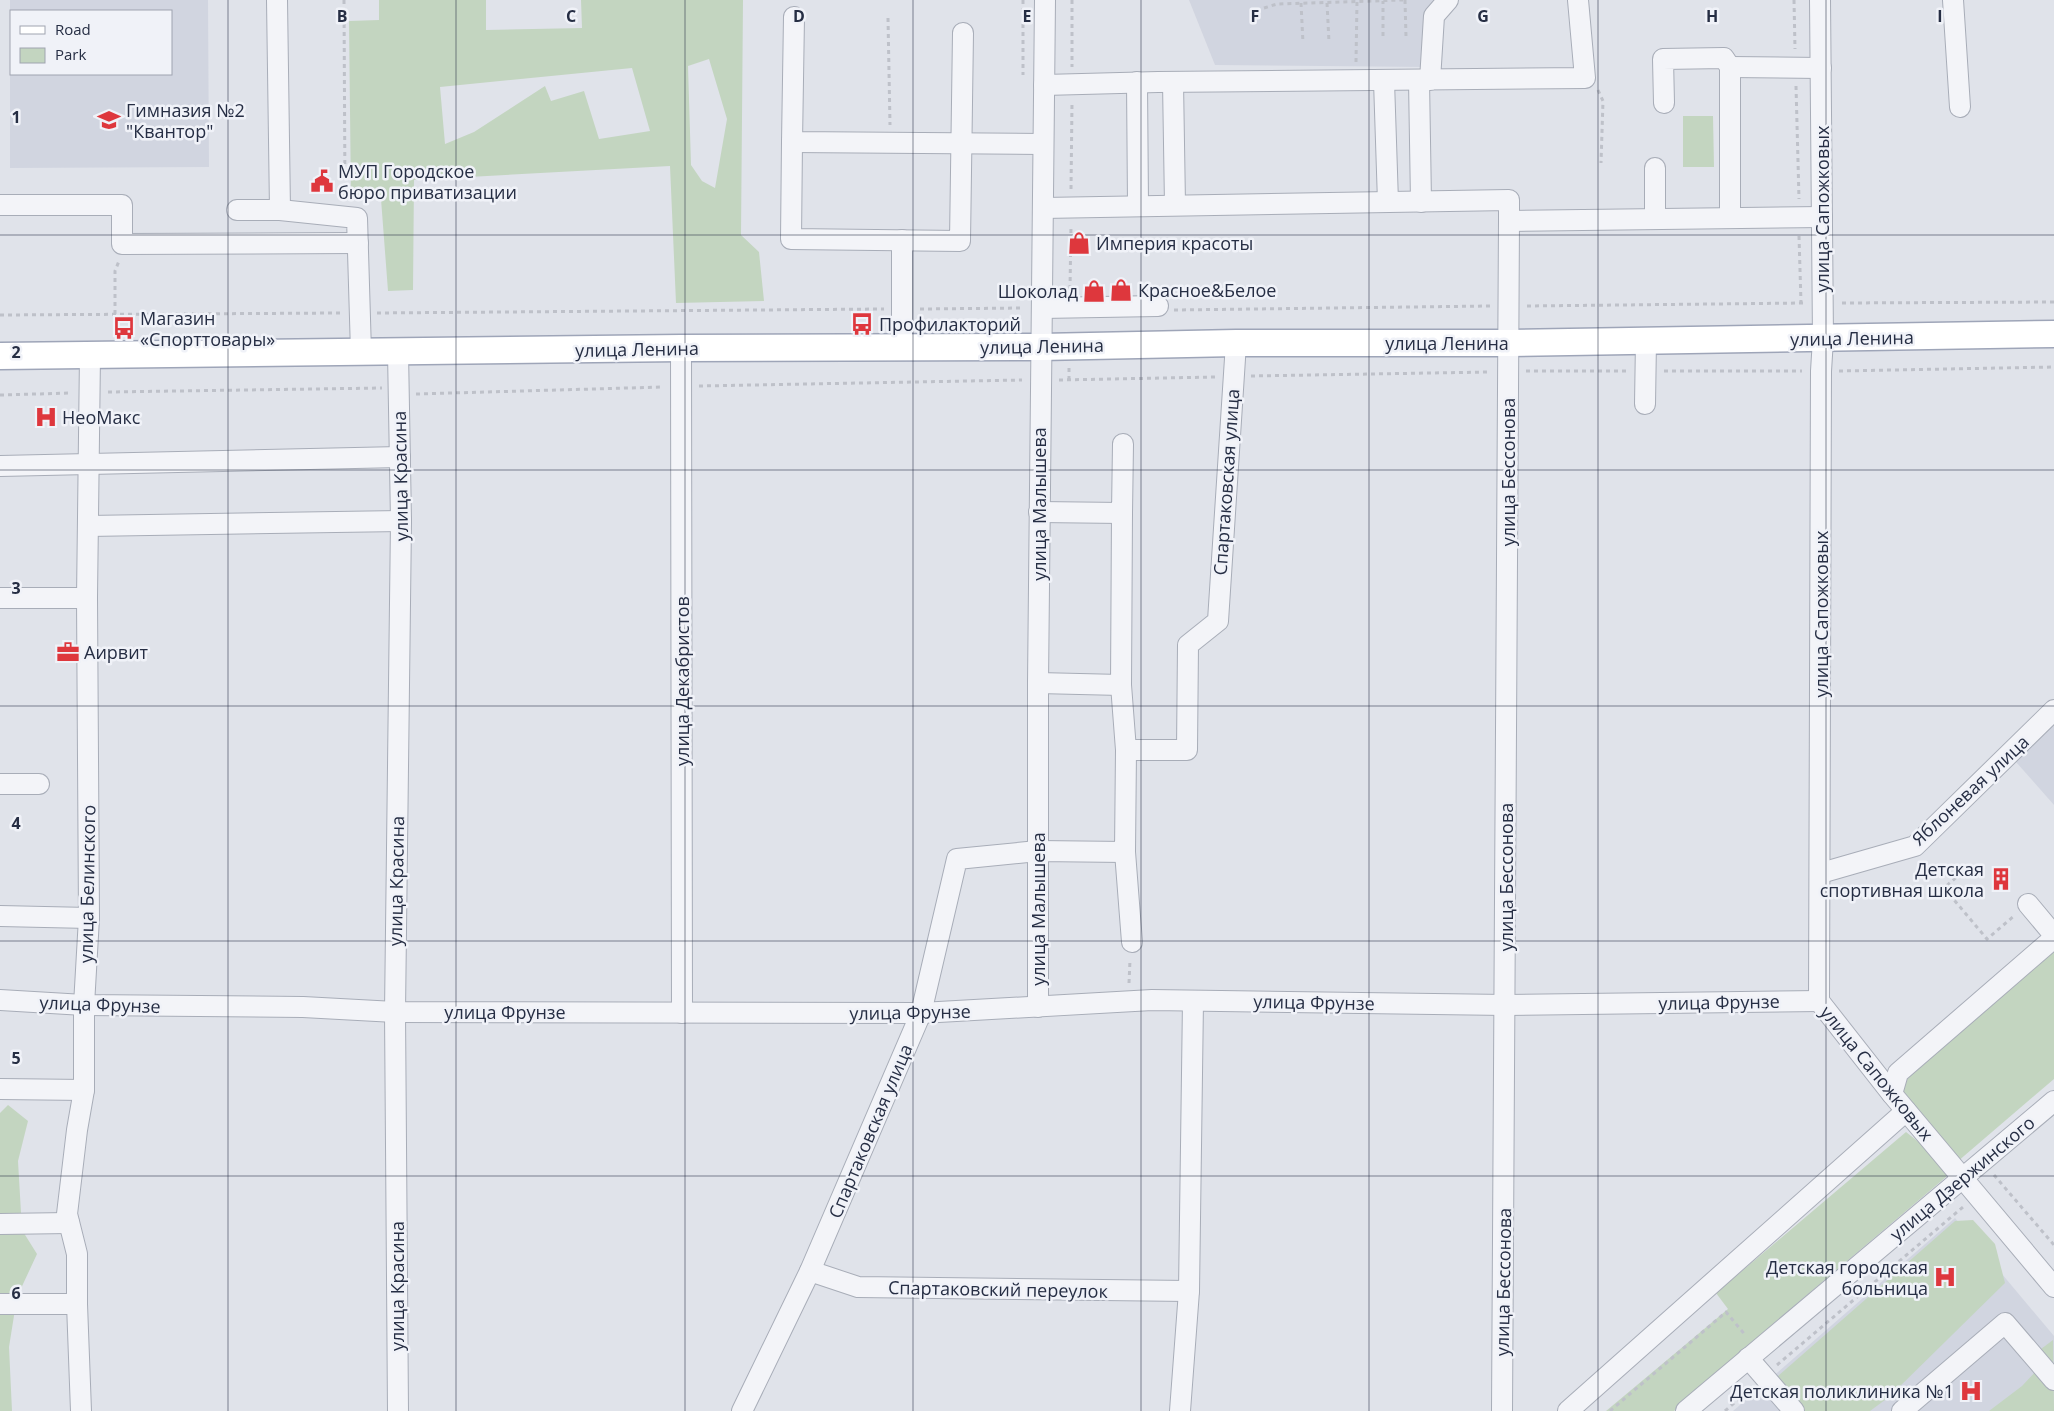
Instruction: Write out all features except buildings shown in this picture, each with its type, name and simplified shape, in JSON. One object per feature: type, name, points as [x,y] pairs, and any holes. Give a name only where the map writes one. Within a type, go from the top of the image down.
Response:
[{"type":"main road","name":"улица Ленина","points":[[0,356],[681,348],[1041,347],[1236,343],[1508,343],[2054,334]]},
{"type":"street","points":[[277,0],[280,210]]},
{"type":"street","name":"улица Малышева","points":[[1038,1007],[1039,512],[1045,0]]},
{"type":"street","points":[[1043,208],[1421,202],[1425,80],[1435,8],[1448,0]]},
{"type":"street","points":[[1044,85],[1137,82],[1585,78],[1578,0]]},
{"type":"street","name":"улица Сапожковых","points":[[1820,0],[1822,339],[1819,1001],[1961,1178],[2054,1287]]},
{"type":"street","points":[[1953,0],[1960,107]]},
{"type":"street","points":[[794,17],[791,239],[960,241],[963,33]]},
{"type":"street","points":[[1664,103],[1663,59],[1724,58],[1730,67],[1730,218]]},
{"type":"street","points":[[1730,67],[1820,68]]},
{"type":"street","points":[[1384,81],[1388,202]]},
{"type":"street","points":[[1137,82],[1138,205]]},
{"type":"street","points":[[1173,82],[1174,205]]},
{"type":"street","points":[[792,142],[1043,144]]},
{"type":"street","points":[[1655,168],[1655,219]]},
{"type":"street","name":"улица Бессонова","points":[[1421,202],[1509,200],[1506,1004],[1502,1411]]},
{"type":"street","points":[[0,206],[122,205],[122,244],[358,243]]},
{"type":"street","points":[[237,210],[280,210],[357,218],[361,352]]},
{"type":"street","points":[[1509,221],[1822,217]]},
{"type":"street","points":[[902,240],[902,347]]},
{"type":"street","points":[[1042,308],[1158,306]]},
{"type":"street","points":[[1645,404],[1646,341]]},
{"type":"street","name":"Спартаковская улица","points":[[1126,750],[1187,750],[1188,645],[1218,621],[1236,343]]},
{"type":"street","name":"улица Декабристов","points":[[681,348],[682,1013]]},
{"type":"street","name":"улица Красина","points":[[398,352],[401,521],[395,1012],[398,1411]]},
{"type":"street","name":"улица Белинского","points":[[81,1411],[77,1254],[67,1214],[77,1130],[84,1090],[84,1005],[89,918],[86,598],[90,355]]},
{"type":"street","points":[[1123,444],[1121,685],[1126,750],[1125,852],[1132,942]]},
{"type":"street","points":[[0,466],[400,457]]},
{"type":"street","points":[[1039,512],[1122,513]]},
{"type":"street","points":[[88,526],[401,521]]},
{"type":"street","points":[[0,598],[86,598]]},
{"type":"street","points":[[1038,683],[1121,685]]},
{"type":"street","name":"Яблоневая улица","points":[[1821,873],[1915,846],[2054,710]]},
{"type":"street","points":[[0,784],[39,784]]},
{"type":"street","points":[[1038,851],[1125,852]]},
{"type":"street","name":"Спартаковская улица","points":[[742,1411],[810,1271],[921,1013],[957,859],[1038,851]]},
{"type":"street","points":[[1892,1094],[1898,1073],[2054,937],[2028,904]]},
{"type":"street","points":[[0,916],[89,918]]},
{"type":"street","name":"улица Фрунзе","points":[[0,1000],[84,1005],[303,1007],[395,1012],[682,1013],[921,1013],[1127,1002],[1194,1001],[1506,1004],[1819,1001]]},
{"type":"street","points":[[1180,1411],[1189,1291],[1194,1001]]},
{"type":"street","points":[[0,1089],[84,1090]]},
{"type":"street","name":"улица Дзержинского","points":[[1686,1411],[1731,1372],[1749,1349],[2054,1101]]},
{"type":"street","points":[[1568,1411],[1906,1111]]},
{"type":"street","points":[[0,1224],[69,1223]]},
{"type":"street","name":"Спартаковский переулок","points":[[810,1271],[858,1288],[1189,1291]]},
{"type":"street","points":[[0,1304],[77,1304]]},
{"type":"street","points":[[1902,1411],[2005,1323],[2054,1380]]},
{"type":"street","points":[[1749,1349],[1764,1377],[1794,1411]]},
{"type":"path","points":[[344,0],[346,216]]},
{"type":"path","points":[[1383,0],[1383,36]]},
{"type":"path","points":[[1264,8],[1277,2],[1404,0],[1406,38]]},
{"type":"path","points":[[1794,0],[1801,303]]},
{"type":"path","points":[[1356,81],[1357,1]]},
{"type":"path","points":[[1327,2],[1329,42]]},
{"type":"path","points":[[1301,3],[1303,43]]},
{"type":"path","points":[[888,18],[890,143]]},
{"type":"path","points":[[1585,78],[1598,89],[1603,101],[1601,163]]},
{"type":"path","points":[[115,314],[115,271],[122,253],[122,244]]},
{"type":"path","points":[[1822,303],[2054,302]]},
{"type":"path","points":[[0,315],[1042,308]]},
{"type":"path","points":[[0,395],[399,387],[414,394],[1508,371],[1821,371],[2054,367]]},
{"type":"path","points":[[1973,873],[1968,867],[1944,888],[1987,939],[2028,904]]},
{"type":"path","points":[[1127,1002],[1132,942]]},
{"type":"path","points":[[1982,1160],[2054,1245]]},
{"type":"path","points":[[1725,1411],[1976,1196],[1996,1176]]},
{"type":"path","points":[[1610,1411],[1726,1312],[1749,1349]]},
{"type":"path","points":[[1731,1372],[1748,1391]]},
{"type":"shaded area","name":"Гимназия №2 \"Квантор\"","points":[[10,0],[208,0],[209,167],[10,168],[10,75],[172,75],[172,10],[10,10]]},
{"type":"shaded area","points":[[1189,0],[1438,0],[1426,67],[1215,65]]},
{"type":"shaded area","points":[[2054,725],[2054,805],[2016,762]]},
{"type":"shaded area","name":"Детская городская больница","points":[[1955,1218],[2054,1336],[2054,1411],[1733,1411]]},
{"type":"green space","points":[[379,0],[486,0],[486,30],[582,28],[581,0],[743,0],[741,235],[759,252],[764,301],[676,303],[670,166],[414,180],[413,290],[388,291],[381,199],[351,200],[349,21],[379,20]],"holes":[[[709,59],[727,119],[715,188],[702,181],[691,165],[688,66]],[[632,68],[650,131],[599,139],[584,91],[551,101],[545,86],[474,132],[445,144],[440,87]]]},
{"type":"green space","points":[[1683,116],[1713,116],[1714,167],[1683,167]]},
{"type":"green space","points":[[2054,949],[2054,1079],[1957,1162],[1901,1093],[1909,1072]]},
{"type":"green space","points":[[8,1105],[28,1121],[18,1161],[22,1230],[37,1254],[17,1297],[9,1347],[12,1411],[0,1411],[0,1113]]},
{"type":"green space","points":[[1906,1132],[1939,1158],[1949,1169],[1946,1177],[1721,1368],[1674,1411],[1606,1411],[1728,1309],[1716,1293]]},
{"type":"green space","points":[[1973,1220],[1995,1244],[2005,1283],[1889,1397],[1870,1411],[1800,1411],[1777,1377],[1955,1221]]},
{"type":"green space","points":[[2053,1340],[2054,1411],[1989,1411],[2022,1386],[2036,1371],[2033,1355]]},
{"type":"place","name":"Гимназия №2 \"Квантор\"","points":[[109,120]]},
{"type":"place","name":"МУП Городское бюро приватизации","points":[[322,181]]},
{"type":"place","name":"Империя красоты","points":[[1079,243]]},
{"type":"place","name":"Красное&Белое","points":[[1121,290]]},
{"type":"place","name":"Шоколад","points":[[1094,291]]},
{"type":"place","name":"Профилакторий","points":[[862,324]]},
{"type":"place","name":"Магазин «Спорттовары»","points":[[124,328]]},
{"type":"place","name":"НеоМакс","points":[[46,417]]},
{"type":"place","name":"Аирвит","points":[[68,652]]},
{"type":"place","name":"Детская спортивная школа","points":[[2001,879]]},
{"type":"place","name":"Детская городская больница","points":[[1945,1277]]},
{"type":"place","name":"Детская поликлиника №1","points":[[1971,1391]]}]
